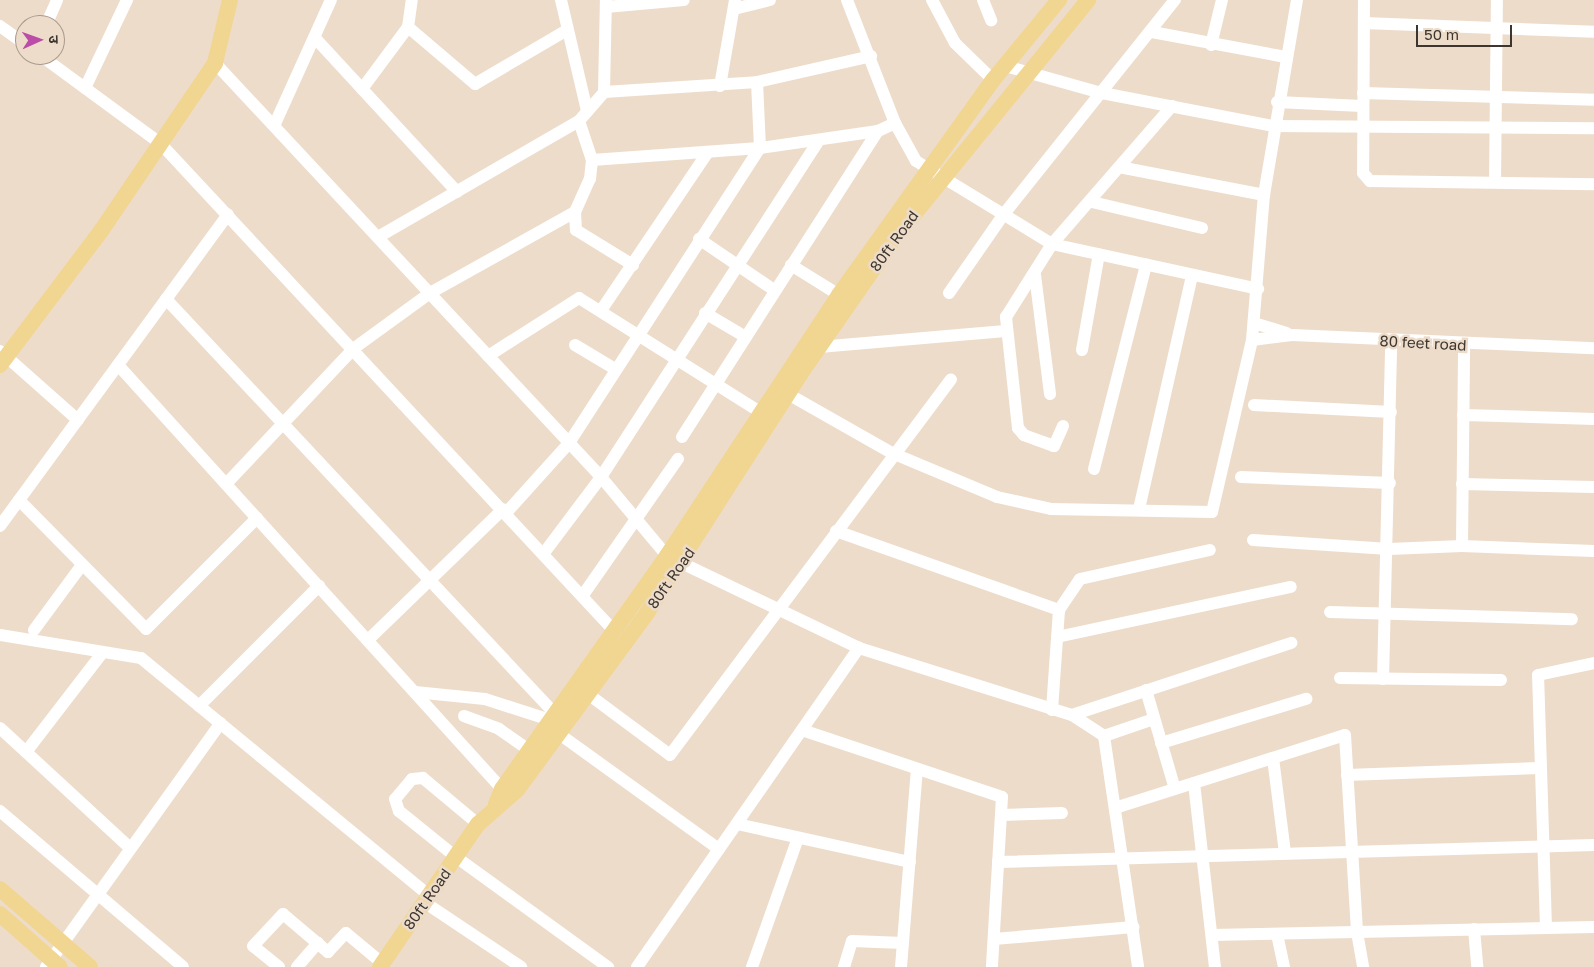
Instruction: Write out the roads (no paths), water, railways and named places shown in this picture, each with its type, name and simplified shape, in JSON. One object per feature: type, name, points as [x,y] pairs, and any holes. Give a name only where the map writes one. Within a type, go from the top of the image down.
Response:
[{"type":"main road","points":[[2,358],[160,143],[215,63],[230,0]]},
{"type":"main road","points":[[938,171],[994,80],[1059,0]]},
{"type":"main road","points":[[496,804],[502,789],[530,751],[555,724],[615,632],[674,560],[760,412],[839,295],[938,171],[1026,74],[1088,0]]},
{"type":"main road","name":"80ft Road","points":[[381,965],[478,824],[496,804],[517,790],[555,724],[588,694],[674,560],[938,171]]},
{"type":"main road","points":[[0,889],[90,967]]},
{"type":"main road","points":[[0,914],[52,964]]},
{"type":"street","points":[[50,15],[57,0]]},
{"type":"street","points":[[85,88],[127,0]]},
{"type":"street","points":[[274,126],[316,39],[332,0]]},
{"type":"street","points":[[362,89],[408,28],[412,0]]},
{"type":"street","points":[[561,0],[587,111]]},
{"type":"street","points":[[378,237],[579,121],[604,92],[606,3],[684,0]]},
{"type":"street","points":[[720,86],[734,4],[770,0]]},
{"type":"street","points":[[847,0],[871,56],[895,122],[916,161],[938,171],[1052,244],[1258,289]]},
{"type":"street","points":[[932,0],[955,43],[994,80]]},
{"type":"street","points":[[983,0],[991,20]]},
{"type":"street","points":[[949,293],[1004,214],[1152,32],[1175,0]]},
{"type":"street","points":[[1211,45],[1222,0]]},
{"type":"street","points":[[788,394],[892,453],[997,497],[1051,509],[1139,509],[1207,513],[1214,509],[1252,340],[1258,289],[1264,195],[1273,126],[1297,0]]},
{"type":"street","points":[[1364,0],[1363,173],[1370,181],[1594,184]]},
{"type":"street","points":[[1495,182],[1493,126],[1496,98],[1496,0]]},
{"type":"street","points":[[1364,24],[1594,32]]},
{"type":"street","points":[[0,26],[15,37]]},
{"type":"street","points":[[408,28],[475,84],[567,30]]},
{"type":"street","points":[[1152,32],[1211,45],[1286,57]]},
{"type":"street","points":[[316,39],[457,192]]},
{"type":"street","points":[[604,92],[720,86],[757,82],[871,56]]},
{"type":"street","points":[[215,63],[601,477],[674,560],[779,607],[859,648],[1072,715],[1104,736],[1118,806],[1138,967]]},
{"type":"street","points":[[54,65],[160,143],[544,553],[615,632]]},
{"type":"street","points":[[1005,66],[1026,74],[1102,93],[1273,126],[1363,125],[1594,128]]},
{"type":"street","points":[[368,640],[430,579],[504,511],[569,443],[699,238],[760,148],[757,82]]},
{"type":"street","points":[[1363,93],[1594,100]]},
{"type":"street","points":[[1277,102],[1362,106]]},
{"type":"street","points":[[1063,426],[1054,446],[1024,435],[1018,428],[1006,332],[1006,318],[1035,275],[1052,244],[1092,202],[1119,167],[1172,106]]},
{"type":"street","points":[[579,121],[592,160],[590,179],[575,212],[576,230],[632,265]]},
{"type":"street","points":[[592,160],[760,148],[818,141],[878,131],[895,122]]},
{"type":"street","points":[[682,438],[744,336],[878,131]]},
{"type":"street","points":[[544,553],[601,477],[736,264],[818,141]]},
{"type":"street","points":[[602,309],[708,152]]},
{"type":"street","points":[[1119,167],[1264,195]]},
{"type":"street","points":[[1092,202],[1202,228]]},
{"type":"street","points":[[226,484],[353,349],[430,293],[575,212]]},
{"type":"street","points":[[0,526],[228,215]]},
{"type":"street","points":[[699,238],[774,290]]},
{"type":"street","points":[[1082,350],[1099,254]]},
{"type":"street","points":[[791,265],[839,295]]},
{"type":"street","points":[[1094,469],[1146,265]]},
{"type":"street","points":[[1035,275],[1050,394]]},
{"type":"street","points":[[1139,509],[1192,275]]},
{"type":"street","points":[[488,356],[579,298],[602,309],[639,332],[760,412]]},
{"type":"street","points":[[166,299],[430,579],[555,724],[719,850]]},
{"type":"street","points":[[705,312],[744,336]]},
{"type":"street","points":[[1254,323],[1292,335]]},
{"type":"street","points":[[819,347],[1006,332]]},
{"type":"street","name":"80 feet road","points":[[1252,340],[1292,335],[1464,345],[1594,348]]},
{"type":"street","points":[[1384,679],[1390,549],[1391,341]]},
{"type":"street","points":[[575,345],[615,369]]},
{"type":"street","points":[[1462,546],[1464,345]]},
{"type":"street","points":[[2,358],[78,420]]},
{"type":"street","points":[[118,365],[502,789]]},
{"type":"street","points":[[588,694],[670,755],[892,453],[951,379]]},
{"type":"street","points":[[1254,405],[1391,412]]},
{"type":"street","points":[[1463,415],[1594,419]]},
{"type":"street","points":[[583,595],[638,519],[678,459]]},
{"type":"street","points":[[1241,477],[1390,483]]},
{"type":"street","points":[[1462,484],[1594,487]]},
{"type":"street","points":[[19,500],[146,629],[258,518]]},
{"type":"street","points":[[836,531],[1059,610]]},
{"type":"street","points":[[1253,540],[1390,549],[1462,546],[1594,551]]},
{"type":"street","points":[[1052,710],[1059,610],[1080,579],[1210,550]]},
{"type":"street","points":[[34,630],[82,565]]},
{"type":"street","points":[[199,706],[319,586]]},
{"type":"street","points":[[1057,637],[1291,587]]},
{"type":"street","points":[[1330,612],[1572,619]]},
{"type":"street","points":[[0,635],[142,658],[426,898],[521,967]]},
{"type":"street","points":[[1072,715],[1291,643]]},
{"type":"street","points":[[637,967],[859,648]]},
{"type":"street","points":[[26,752],[104,652]]},
{"type":"street","points":[[1546,928],[1538,675],[1594,663]]},
{"type":"street","points":[[1340,678],[1501,680]]},
{"type":"street","points":[[1146,690],[1175,788]]},
{"type":"street","points":[[415,692],[485,699],[555,724]]},
{"type":"street","points":[[1162,743],[1306,699]]},
{"type":"street","points":[[464,716],[499,729],[530,751]]},
{"type":"street","points":[[1104,736],[1154,719]]},
{"type":"street","points":[[52,964],[63,943],[221,723]]},
{"type":"street","points":[[0,728],[130,848]]},
{"type":"street","points":[[802,730],[1002,797],[992,967]]},
{"type":"street","points":[[1118,806],[1345,735],[1357,932],[1363,967]]},
{"type":"street","points":[[1273,758],[1285,853]]},
{"type":"street","points":[[1347,775],[1540,768]]},
{"type":"street","points":[[901,967],[917,769]]},
{"type":"street","points":[[478,824],[423,778],[412,780],[395,799],[399,811],[456,857],[608,967]]},
{"type":"street","points":[[1194,782],[1216,967]]},
{"type":"street","points":[[0,811],[183,967]]},
{"type":"street","points":[[1001,814],[1062,813]]},
{"type":"street","points":[[737,824],[910,862]]},
{"type":"street","points":[[752,967],[798,838]]},
{"type":"street","points":[[998,862],[1594,845]]},
{"type":"street","points":[[279,967],[253,946],[283,914],[328,952],[346,932],[381,965]]},
{"type":"street","points":[[994,939],[1133,927]]},
{"type":"street","points":[[1212,935],[1594,927]]},
{"type":"street","points":[[1474,930],[1478,967]]},
{"type":"street","points":[[1277,934],[1284,967]]},
{"type":"street","points":[[844,967],[852,941],[903,943]]},
{"type":"street","points":[[297,967],[318,943]]}]
